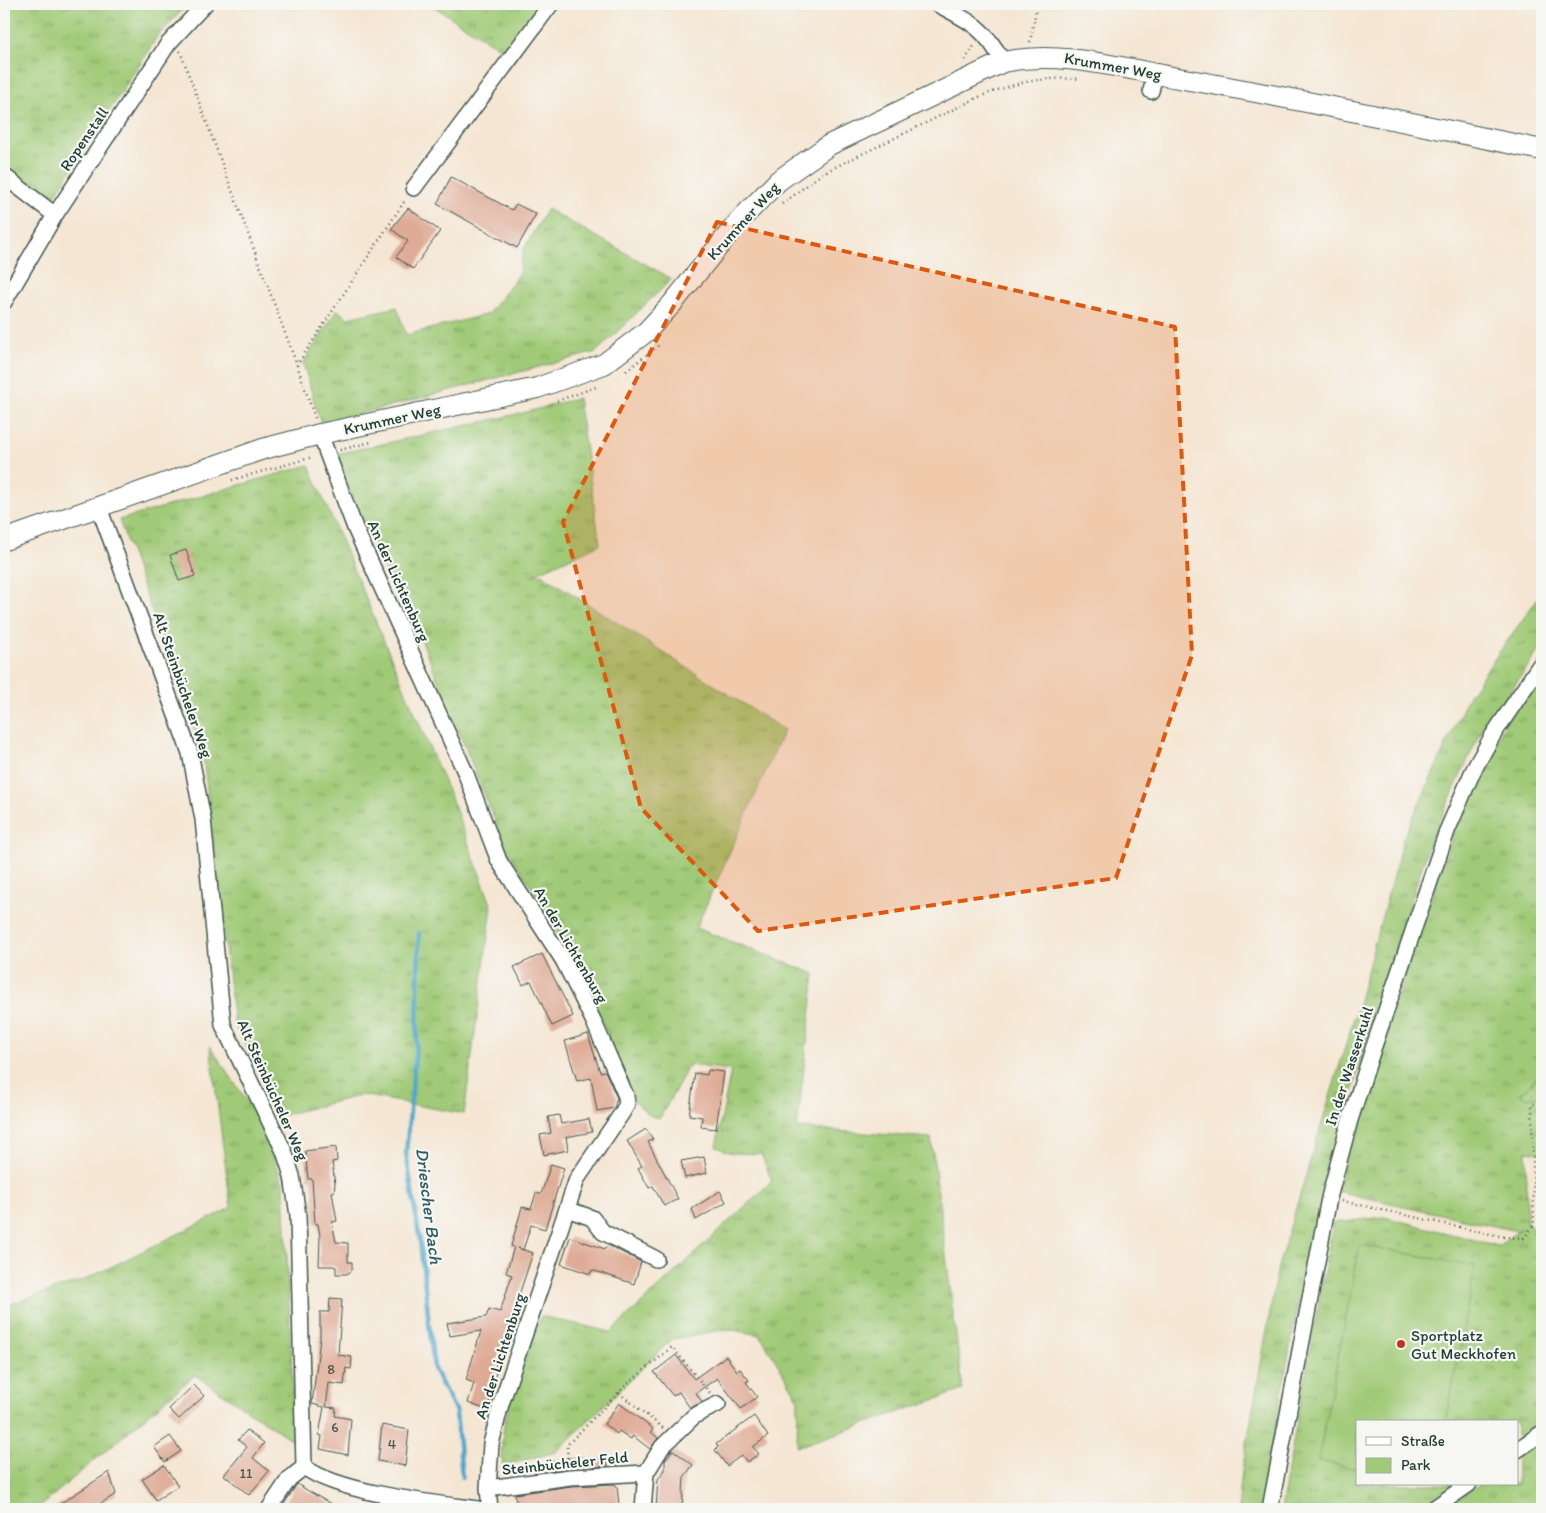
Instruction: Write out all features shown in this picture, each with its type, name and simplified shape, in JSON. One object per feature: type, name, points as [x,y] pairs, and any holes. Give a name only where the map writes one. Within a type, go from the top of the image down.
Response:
[{"type":"main road","name":"Krummer Weg","points":[[4,540],[98,505],[253,452],[320,434],[537,388],[604,364],[646,332],[672,304],[739,221],[778,181],[829,146],[970,76],[1003,62],[1028,57],[1059,57],[1153,82],[1244,89],[1542,150]]},
{"type":"street","name":"Ropenstall","points":[[4,302],[54,215],[168,44],[205,4]]},
{"type":"street","points":[[414,188],[551,4]]},
{"type":"street","points":[[937,4],[974,23],[993,43],[1003,62]]},
{"type":"street","points":[[4,176],[54,215]]},
{"type":"street","name":"An der Lichtenburg","points":[[320,434],[355,528],[466,774],[499,861],[563,960],[593,1020],[626,1096],[627,1104],[582,1168],[501,1404],[491,1444],[488,1488],[490,1509]]},
{"type":"street","name":"Alt Steinbücheler Weg","points":[[98,505],[190,753],[203,819],[223,1025],[284,1151],[292,1176],[298,1215],[304,1467]]},
{"type":"street","name":"In der Wasserkuhl","points":[[1270,1509],[1329,1198],[1367,1066],[1447,831],[1473,771],[1493,735],[1542,662]]},
{"type":"street","points":[[567,1209],[592,1218],[603,1232],[656,1259]]},
{"type":"street","name":"Steinbücheler Feld","points":[[643,1509],[646,1472],[662,1447],[694,1416],[718,1404]]},
{"type":"street","points":[[1518,1449],[1542,1432]]},
{"type":"street","points":[[269,1509],[289,1479],[304,1467],[325,1480],[369,1491],[478,1509]]},
{"type":"street","name":"Steinbücheler Feld","points":[[488,1488],[570,1477],[646,1472]]},
{"type":"street","points":[[1433,1509],[1466,1486]]},
{"type":"path","points":[[1028,57],[1037,4]]},
{"type":"path","points":[[974,23],[976,45],[964,65],[979,97]]},
{"type":"path","points":[[168,44],[180,51],[297,365],[320,434]]},
{"type":"path","points":[[776,209],[823,173],[979,97],[1014,83],[1050,78],[1083,80]]},
{"type":"path","points":[[297,365],[414,188]]},
{"type":"path","points":[[622,373],[660,343]]},
{"type":"path","points":[[551,402],[597,386]]},
{"type":"path","points":[[229,481],[372,442]]},
{"type":"path","points":[[1329,1198],[1504,1237],[1524,1238],[1534,1225],[1532,1104],[1542,1102]]},
{"type":"path","points":[[570,1477],[567,1445],[619,1393],[672,1347],[718,1404]]},
{"type":"path","points":[[619,1393],[674,1436]]},
{"type":"highlighted area","points":[[717,222],[1175,327],[1192,655],[1116,878],[758,931],[641,808],[563,522]]},
{"type":"green space","points":[[4,4],[188,4],[157,37],[51,201],[4,166]]},
{"type":"green space","points":[[430,4],[539,4],[504,51]]},
{"type":"green space","points":[[547,209],[672,279],[596,352],[321,424],[303,363],[337,310],[348,318],[397,307],[406,335],[488,314],[518,276],[524,249]]},
{"type":"green space","points":[[578,398],[600,544],[530,576],[541,574],[784,730],[696,928],[815,974],[797,1128],[931,1138],[963,1390],[797,1447],[798,1398],[760,1335],[728,1329],[672,1339],[556,1452],[503,1466],[503,1430],[513,1390],[541,1316],[611,1332],[772,1181],[761,1154],[732,1153],[716,1147],[731,1070],[689,1065],[660,1118],[651,1116],[634,1101],[593,999],[530,884],[507,850],[417,629],[386,572],[344,478],[337,454],[527,412]]},
{"type":"green space","points":[[309,465],[454,805],[492,907],[464,1114],[362,1095],[283,1115],[234,1024],[203,754],[119,520]]},
{"type":"green space","points":[[1542,592],[1542,646],[1478,737],[1429,845],[1373,1016],[1304,1270],[1261,1509],[1238,1509],[1242,1471],[1278,1267],[1357,1008],[1403,839],[1469,695]]},
{"type":"green space","points":[[1542,671],[1542,1072],[1521,1094],[1525,1098],[1542,1095],[1542,1153],[1526,1151],[1527,1224],[1542,1234],[1542,1425],[1518,1442],[1518,1420],[1356,1420],[1356,1486],[1456,1486],[1423,1509],[1281,1509],[1333,1223],[1384,1217],[1498,1246],[1522,1228],[1517,1231],[1336,1191],[1376,1060],[1456,825],[1503,727]]},
{"type":"green space","points":[[210,1046],[258,1118],[284,1185],[295,1442],[195,1375],[37,1509],[4,1509],[4,1306],[84,1280],[231,1208]]},
{"type":"green space","points":[[1542,1072],[1542,1095],[1525,1098],[1521,1094]]},
{"type":"green space","name":"Sportplatz Gut Meckhofen","points":[[1360,1245],[1475,1266],[1446,1420],[1356,1420],[1356,1469],[1318,1461]]},
{"type":"green space","points":[[1542,1439],[1542,1509],[1441,1509],[1477,1486],[1518,1486],[1518,1456]]},
{"type":"building","points":[[451,177],[512,210],[516,204],[536,214],[517,248],[437,204]]},
{"type":"building","points":[[408,208],[440,231],[413,269],[396,257],[408,241],[391,229]]},
{"type":"building","points":[[186,550],[195,576],[179,581],[170,555]]},
{"type":"building","points":[[542,954],[573,1016],[552,1026],[531,981],[523,985],[514,967]]},
{"type":"building","points":[[588,1034],[600,1072],[605,1071],[617,1098],[614,1108],[597,1111],[591,1078],[577,1081],[565,1041]]},
{"type":"building","points":[[708,1070],[724,1072],[716,1129],[701,1127],[702,1117],[689,1115],[695,1073],[707,1075]]},
{"type":"building","points":[[559,1115],[561,1124],[589,1119],[592,1132],[566,1137],[568,1150],[544,1155],[540,1135],[551,1133],[548,1117]]},
{"type":"building","points":[[646,1129],[653,1139],[648,1142],[678,1199],[664,1206],[653,1186],[649,1188],[638,1168],[642,1166],[627,1141]]},
{"type":"building","points":[[336,1147],[337,1161],[332,1162],[335,1184],[334,1192],[332,1192],[337,1221],[332,1222],[336,1242],[348,1243],[348,1262],[352,1262],[352,1270],[347,1274],[336,1274],[336,1267],[333,1266],[319,1266],[320,1236],[318,1224],[315,1224],[312,1179],[308,1179],[305,1151]]},
{"type":"building","points":[[704,1157],[707,1173],[685,1178],[681,1161]]},
{"type":"building","points":[[551,1164],[564,1168],[545,1229],[531,1225],[523,1250],[533,1253],[495,1367],[498,1367],[491,1387],[494,1388],[487,1410],[468,1403],[474,1383],[466,1380],[481,1331],[450,1336],[447,1323],[486,1317],[489,1309],[500,1312],[512,1275],[506,1273],[514,1247],[511,1246],[522,1207],[531,1209],[536,1193],[541,1194]]},
{"type":"building","points":[[720,1191],[726,1202],[696,1220],[692,1209]]},
{"type":"building","points":[[570,1237],[605,1249],[608,1245],[641,1262],[634,1284],[592,1270],[590,1274],[561,1264]]},
{"type":"building","points":[[330,1298],[342,1299],[338,1355],[352,1357],[351,1369],[346,1368],[344,1385],[329,1383],[326,1407],[336,1408],[335,1416],[351,1419],[348,1455],[320,1449],[322,1436],[319,1435],[324,1407],[312,1404],[320,1338],[320,1312],[329,1312]]},
{"type":"building","points":[[676,1355],[694,1379],[726,1356],[737,1371],[740,1369],[749,1380],[746,1382],[757,1397],[741,1409],[717,1378],[696,1393],[702,1402],[690,1408],[679,1392],[673,1396],[654,1372]]},
{"type":"building","points":[[194,1385],[204,1396],[179,1419],[169,1409]]},
{"type":"building","points":[[619,1403],[653,1429],[651,1432],[658,1438],[650,1449],[633,1436],[631,1439],[619,1431],[617,1434],[604,1424]]},
{"type":"building","points":[[754,1416],[768,1436],[753,1447],[759,1454],[747,1462],[742,1455],[727,1466],[715,1450],[718,1447],[716,1444]]},
{"type":"building","points":[[382,1425],[409,1430],[405,1466],[378,1461]]},
{"type":"building","points":[[247,1430],[264,1443],[253,1458],[269,1471],[249,1495],[224,1475],[247,1447],[238,1440]]},
{"type":"building","points":[[170,1436],[181,1451],[165,1462],[154,1447]]},
{"type":"building","points":[[673,1450],[693,1465],[684,1477],[682,1509],[656,1509],[658,1479],[665,1470],[665,1460]]},
{"type":"building","points":[[582,1457],[582,1461],[607,1458],[608,1466],[553,1470],[551,1462]]},
{"type":"building","points":[[164,1465],[178,1486],[156,1500],[142,1479]]},
{"type":"building","points":[[109,1472],[116,1494],[92,1509],[52,1509]]},
{"type":"building","points":[[297,1484],[310,1492],[340,1509],[281,1509]]},
{"type":"building","points":[[614,1484],[617,1486],[619,1505],[612,1506],[612,1509],[517,1509],[515,1494],[571,1486]]},
{"type":"waterway","name":"Driescher Bach","points":[[419,933],[417,1037],[406,1153],[420,1241],[434,1369],[456,1412],[462,1477]]},
{"type":"place","name":"Sportplatz Gut Meckhofen","points":[[1401,1344]]}]
